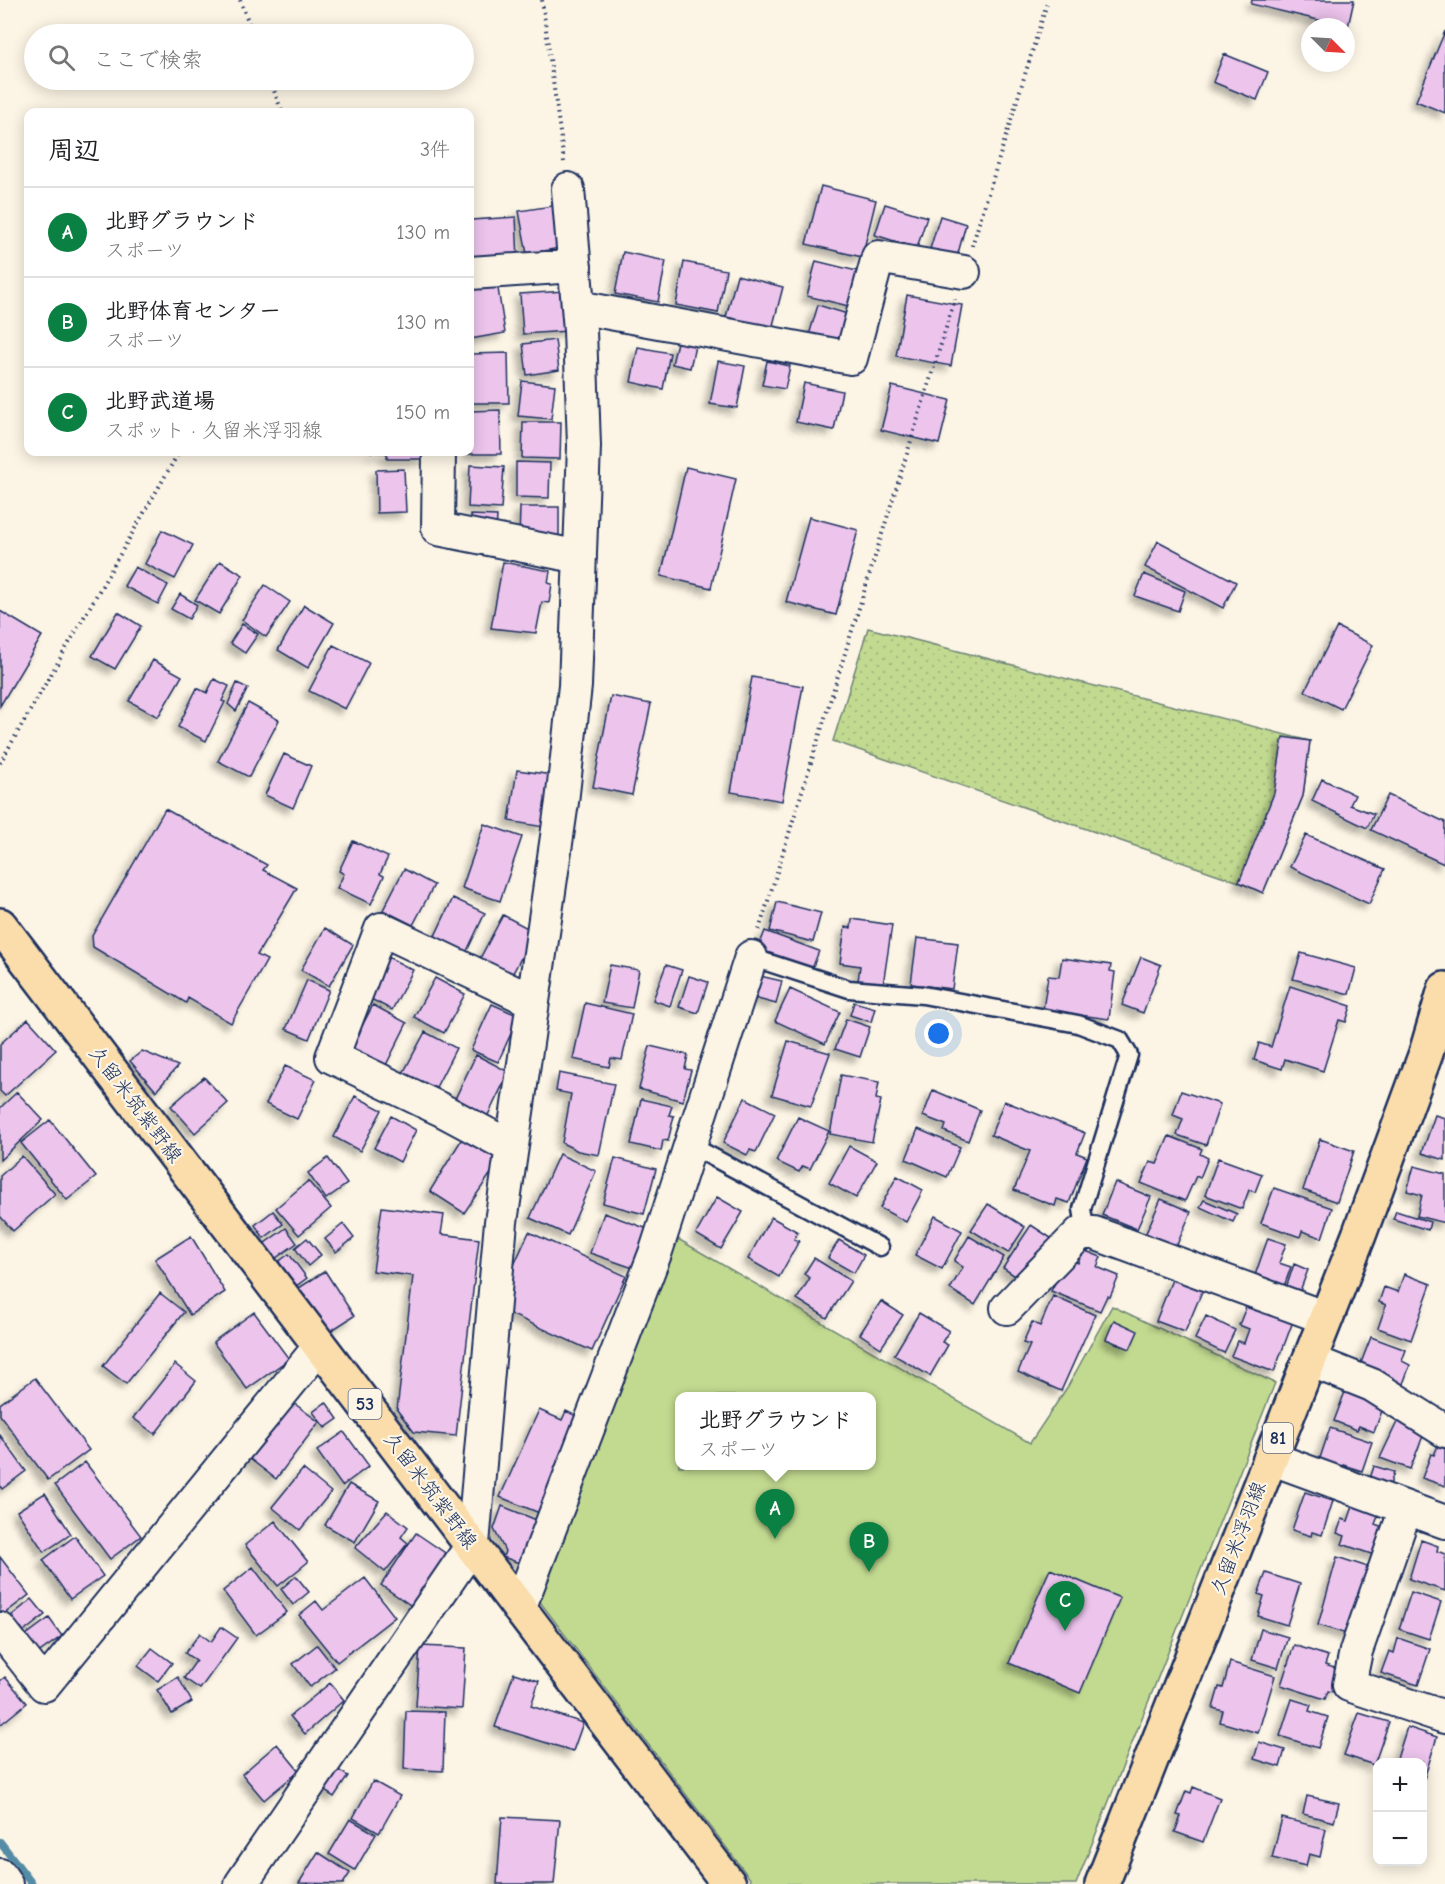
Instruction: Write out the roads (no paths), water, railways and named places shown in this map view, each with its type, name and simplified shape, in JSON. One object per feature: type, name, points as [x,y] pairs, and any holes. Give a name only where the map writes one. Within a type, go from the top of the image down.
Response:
[{"type":"main road","name":"久留米筑紫野線","points":[[0,925],[473,1544],[519,1609],[729,1884]]},
{"type":"main road","name":"久留米浮羽線","points":[[1102,1884],[1326,1318],[1426,1053],[1445,988]]},
{"type":"street","points":[[241,1884],[473,1544],[501,1222],[562,802],[575,686],[584,446],[578,306],[568,189]]},
{"type":"street","points":[[578,306],[852,358],[878,257],[964,272]]},
{"type":"street","points":[[474,273],[574,266]]},
{"type":"street","points":[[439,456],[438,529],[580,557]]},
{"type":"street","points":[[511,1147],[440,1109],[332,1058],[381,929],[532,1001]]},
{"type":"street","points":[[519,1609],[656,1251],[751,957]]},
{"type":"street","points":[[1007,1308],[1080,1233],[1094,1233],[1326,1318]]},
{"type":"street","points":[[0,1629],[44,1685],[320,1346]]},
{"type":"street","points":[[1309,1360],[1372,1385],[1445,1431]]},
{"type":"street","points":[[1270,1458],[1445,1522]]},
{"type":"street","points":[[1406,1508],[1356,1651],[1349,1685],[1445,1717]]},
{"type":"street","points":[[0,1875],[6,1884]]},
{"type":"lane","points":[[751,957],[849,989],[923,995],[1078,1024],[1120,1040],[1129,1055],[1082,1209],[1086,1233]]},
{"type":"lane","points":[[690,1144],[880,1247]]},
{"type":"waterway","points":[[0,1842],[32,1884]]},
{"type":"place","name":"北野グラウンド","points":[[775,1539]]},
{"type":"place","name":"北野体育センター","points":[[869,1572]]},
{"type":"place","name":"北野武道場","points":[[1065,1631]]}]
